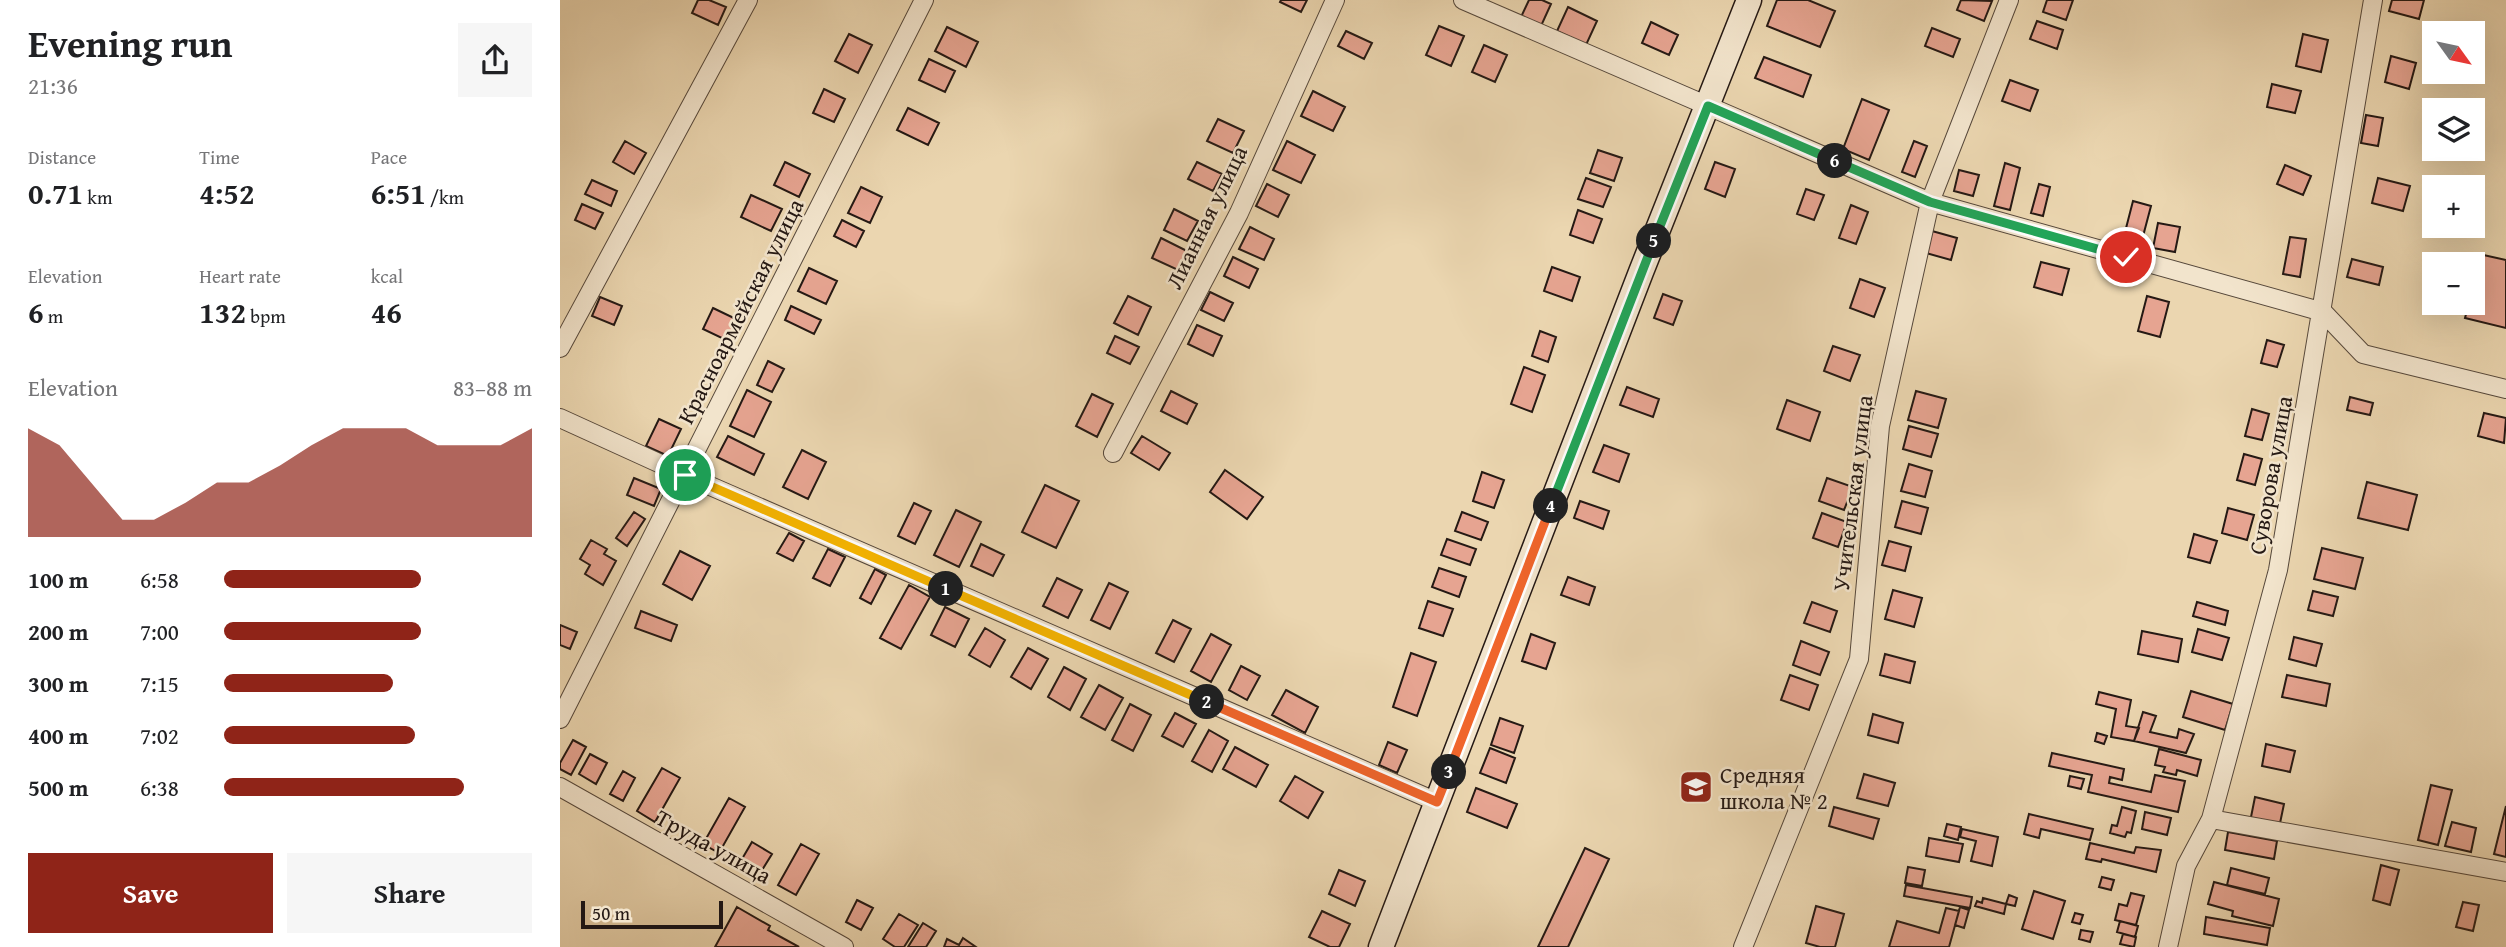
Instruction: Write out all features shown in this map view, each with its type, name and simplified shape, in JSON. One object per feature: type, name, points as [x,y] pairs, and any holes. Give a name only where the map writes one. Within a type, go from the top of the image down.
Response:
[{"type":"street","points":[[560,348],[748,0]]},
{"type":"street","name":"Красноармейская улица","points":[[560,719],[924,0]]},
{"type":"street","name":"Лианная улица","points":[[1114,453],[1239,213],[1335,0]]},
{"type":"street","points":[[1463,0],[1930,202],[2323,312],[2363,354],[2506,389]]},
{"type":"street","points":[[1381,947],[1641,272],[1749,0]]},
{"type":"street","name":"Учительская улица","points":[[1743,947],[1859,659],[1880,426],[1930,202],[2009,0]]},
{"type":"street","name":"Суворова улица","points":[[2168,947],[2186,866],[2211,819],[2278,570],[2373,0]]},
{"type":"street","points":[[560,418],[1437,802]]},
{"type":"street","name":"Труда улица","points":[[560,787],[844,947]]},
{"type":"street","points":[[2211,819],[2506,872]]},
{"type":"building","points":[[698,0],[709,0],[726,7],[718,25],[692,13]]},
{"type":"building","points":[[1307,0],[1301,12],[1280,2]]},
{"type":"building","points":[[1529,0],[1542,0],[1551,4],[1541,26],[1521,17]]},
{"type":"building","points":[[1777,0],[1808,0],[1835,11],[1820,47],[1767,26]]},
{"type":"building","points":[[1961,0],[1992,1],[1984,21],[1957,10]]},
{"type":"building","points":[[2047,0],[2073,0],[2066,20],[2043,12]]},
{"type":"building","points":[[2392,0],[2424,0],[2419,19],[2389,11]]},
{"type":"building","points":[[1568,7],[1597,21],[1586,45],[1557,31]]},
{"type":"building","points":[[2037,21],[2063,30],[2057,49],[2030,39]]},
{"type":"building","points":[[1651,22],[1678,35],[1669,55],[1642,43]]},
{"type":"building","points":[[1439,26],[1464,36],[1451,66],[1426,55]]},
{"type":"building","points":[[947,27],[978,42],[966,67],[935,51]]},
{"type":"building","points":[[1932,28],[1960,39],[1953,57],[1925,46]]},
{"type":"building","points":[[1346,31],[1372,43],[1364,59],[1338,46]]},
{"type":"building","points":[[849,34],[872,45],[858,73],[835,61]]},
{"type":"building","points":[[2303,34],[2328,40],[2321,72],[2296,66]]},
{"type":"building","points":[[1484,45],[1507,55],[1495,82],[1472,72]]},
{"type":"building","points":[[2391,56],[2416,63],[2409,89],[2385,82]]},
{"type":"building","points":[[1764,57],[1811,75],[1803,97],[1755,78]]},
{"type":"building","points":[[929,59],[955,71],[945,92],[919,80]]},
{"type":"building","points":[[2010,80],[2038,90],[2030,111],[2002,101]]},
{"type":"building","points":[[2272,84],[2301,91],[2295,113],[2267,107]]},
{"type":"building","points":[[824,89],[845,99],[834,122],[813,113]]},
{"type":"building","points":[[1313,91],[1345,107],[1333,131],[1301,116]]},
{"type":"building","points":[[1862,99],[1889,110],[1869,160],[1843,149]]},
{"type":"building","points":[[908,108],[939,123],[928,145],[897,130]]},
{"type":"building","points":[[2366,115],[2383,118],[2378,146],[2361,143]]},
{"type":"building","points":[[1218,119],[1244,131],[1233,153],[1207,141]]},
{"type":"building","points":[[625,141],[646,153],[634,174],[613,162]]},
{"type":"building","points":[[1287,141],[1315,155],[1301,183],[1273,170]]},
{"type":"building","points":[[1914,141],[1927,146],[1915,177],[1902,172]]},
{"type":"building","points":[[1598,150],[1622,158],[1614,181],[1590,173]]},
{"type":"building","points":[[785,162],[810,174],[799,197],[774,185]]},
{"type":"building","points":[[1197,162],[1222,174],[1213,191],[1188,179]]},
{"type":"building","points":[[1715,162],[1735,169],[1725,197],[1705,189]]},
{"type":"building","points":[[2005,163],[2020,168],[2010,210],[1994,206]]},
{"type":"building","points":[[2285,165],[2311,176],[2303,195],[2277,184]]},
{"type":"building","points":[[1959,170],[1979,175],[1973,196],[1954,191]]},
{"type":"building","points":[[1586,178],[1611,187],[1603,207],[1578,199]]},
{"type":"building","points":[[2378,178],[2410,186],[2403,211],[2372,203]]},
{"type":"building","points":[[592,180],[617,191],[611,206],[585,194]]},
{"type":"building","points":[[1267,184],[1289,195],[1278,217],[1256,206]]},
{"type":"building","points":[[2039,184],[2050,187],[2043,216],[2031,213]]},
{"type":"building","points":[[861,187],[882,197],[870,223],[848,213]]},
{"type":"building","points":[[1806,189],[1824,195],[1814,220],[1797,214]]},
{"type":"building","points":[[751,195],[782,209],[771,231],[741,217]]},
{"type":"building","points":[[2133,201],[2151,206],[2142,240],[2124,236]]},
{"type":"building","points":[[582,204],[603,213],[595,229],[575,220]]},
{"type":"building","points":[[1851,205],[1868,212],[1856,244],[1839,238]]},
{"type":"building","points":[[1174,209],[1198,221],[1187,241],[1164,230]]},
{"type":"building","points":[[1578,210],[1602,219],[1593,243],[1570,235]]},
{"type":"building","points":[[842,220],[864,231],[856,247],[834,236]]},
{"type":"building","points":[[2158,223],[2180,227],[2175,252],[2153,248]]},
{"type":"building","points":[[1250,227],[1274,239],[1264,260],[1239,249]]},
{"type":"building","points":[[1932,231],[1957,238],[1951,260],[1926,253]]},
{"type":"building","points":[[2290,237],[2306,239],[2300,277],[2283,274]]},
{"type":"building","points":[[1161,238],[1187,251],[1178,270],[1152,258]]},
{"type":"building","points":[[2485,255],[2506,260],[2506,328],[2465,318],[2466,315],[2485,315]]},
{"type":"building","points":[[1233,257],[1258,269],[1249,288],[1224,276]]},
{"type":"building","points":[[2352,259],[2383,267],[2379,285],[2347,277]]},
{"type":"building","points":[[2041,262],[2069,269],[2062,295],[2034,287]]},
{"type":"building","points":[[1552,267],[1580,277],[1572,301],[1544,291]]},
{"type":"building","points":[[809,268],[837,281],[826,304],[798,291]]},
{"type":"building","points":[[1860,279],[1885,288],[1874,317],[1850,308]]},
{"type":"building","points":[[1210,292],[1233,303],[1224,321],[1201,310]]},
{"type":"building","points":[[1663,294],[1682,301],[1673,325],[1654,318]]},
{"type":"building","points":[[1128,296],[1151,307],[1138,335],[1114,323]]},
{"type":"building","points":[[2147,296],[2169,302],[2160,337],[2138,331]]},
{"type":"building","points":[[600,297],[622,306],[614,325],[592,316]]},
{"type":"building","points":[[791,306],[821,320],[814,334],[785,320]]},
{"type":"building","points":[[713,308],[738,320],[728,341],[703,329]]},
{"type":"building","points":[[1197,325],[1222,336],[1213,356],[1188,344]]},
{"type":"building","points":[[1540,331],[1556,337],[1548,362],[1532,356]]},
{"type":"building","points":[[1115,336],[1139,347],[1130,364],[1107,353]]},
{"type":"building","points":[[2267,340],[2284,345],[2277,367],[2261,363]]},
{"type":"building","points":[[1833,346],[1860,355],[1850,381],[1824,371]]},
{"type":"building","points":[[768,361],[784,369],[772,392],[757,385]]},
{"type":"building","points":[[1524,367],[1545,375],[1532,412],[1511,404]]},
{"type":"building","points":[[1627,387],[1659,399],[1653,417],[1620,405]]},
{"type":"building","points":[[747,390],[771,402],[754,437],[730,426]]},
{"type":"building","points":[[1171,391],[1197,404],[1187,424],[1161,411]]},
{"type":"building","points":[[1916,391],[1946,399],[1938,428],[1908,420]]},
{"type":"building","points":[[1092,394],[1113,404],[1097,437],[1076,426]]},
{"type":"building","points":[[2350,397],[2373,403],[2370,415],[2347,410]]},
{"type":"building","points":[[1787,400],[1820,412],[1810,441],[1777,429]]},
{"type":"building","points":[[2252,409],[2269,414],[2262,440],[2245,436]]},
{"type":"building","points":[[2484,413],[2506,418],[2504,443],[2478,436]]},
{"type":"building","points":[[659,419],[681,429],[668,456],[646,446]]},
{"type":"building","points":[[1909,426],[1938,434],[1931,457],[1903,449]]},
{"type":"building","points":[[728,436],[764,454],[754,475],[717,457]]},
{"type":"building","points":[[1142,436],[1170,453],[1159,470],[1131,453]]},
{"type":"building","points":[[1604,445],[1629,454],[1619,482],[1593,472]]},
{"type":"building","points":[[802,450],[826,462],[808,499],[783,487]]},
{"type":"building","points":[[2244,454],[2262,459],[2255,485],[2237,480]]},
{"type":"building","points":[[1909,464],[1932,471],[1925,497],[1901,491]]},
{"type":"building","points":[[1225,470],[1263,497],[1247,519],[1210,492]]},
{"type":"building","points":[[1482,472],[1504,480],[1494,508],[1473,501]]},
{"type":"building","points":[[634,478],[661,489],[654,506],[627,495]]},
{"type":"building","points":[[1827,478],[1853,487],[1844,510],[1819,501]]},
{"type":"building","points":[[2367,482],[2417,495],[2408,530],[2358,518]]},
{"type":"building","points":[[1045,485],[1079,501],[1056,548],[1022,532]]},
{"type":"building","points":[[1580,501],[1609,511],[1603,529],[1574,518]]},
{"type":"building","points":[[1902,501],[1928,508],[1921,534],[1895,527]]},
{"type":"building","points":[[914,503],[931,511],[915,544],[898,536]]},
{"type":"building","points":[[2228,508],[2254,515],[2247,540],[2222,533]]},
{"type":"building","points":[[956,510],[981,522],[959,567],[934,555]]},
{"type":"building","points":[[634,512],[645,519],[627,546],[616,538]]},
{"type":"building","points":[[1462,512],[1488,522],[1481,540],[1455,531]]},
{"type":"building","points":[[1822,513],[1847,522],[1838,547],[1813,538]]},
{"type":"building","points":[[789,533],[804,541],[793,561],[777,553]]},
{"type":"building","points":[[2194,534],[2217,541],[2210,563],[2188,557]]},
{"type":"building","points":[[1447,539],[1476,549],[1470,565],[1441,555]]},
{"type":"building","points":[[591,540],[607,549],[604,554],[616,561],[603,585],[585,574],[590,565],[580,559]]},
{"type":"building","points":[[1889,541],[1911,547],[1905,571],[1882,565]]},
{"type":"building","points":[[981,544],[1004,555],[993,576],[971,566]]},
{"type":"building","points":[[2322,548],[2363,558],[2355,589],[2314,579]]},
{"type":"building","points":[[828,549],[845,557],[830,586],[813,578]]},
{"type":"building","points":[[680,551],[710,566],[692,600],[663,584]]},
{"type":"building","points":[[1439,568],[1466,577],[1459,597],[1432,587]]},
{"type":"building","points":[[875,569],[886,575],[871,604],[860,598]]},
{"type":"building","points":[[1568,577],[1595,587],[1589,605],[1561,595]]},
{"type":"building","points":[[1057,578],[1082,590],[1068,618],[1043,606]]},
{"type":"building","points":[[1109,583],[1128,592],[1110,629],[1091,620]]},
{"type":"building","points":[[909,585],[930,597],[901,649],[880,638]]},
{"type":"building","points":[[1893,590],[1922,598],[1914,627],[1885,619]]},
{"type":"building","points":[[2313,591],[2338,597],[2333,616],[2308,610]]},
{"type":"building","points":[[1428,601],[1453,609],[1443,636],[1419,628]]},
{"type":"building","points":[[1812,602],[1837,611],[1830,632],[1804,623]]},
{"type":"building","points":[[2197,602],[2228,611],[2225,625],[2193,616]]},
{"type":"building","points":[[945,607],[969,619],[955,647],[931,635]]},
{"type":"building","points":[[641,611],[677,625],[671,641],[635,628]]},
{"type":"building","points":[[1173,620],[1191,629],[1174,662],[1156,653]]},
{"type":"building","points":[[560,625],[577,632],[570,649],[560,645]]},
{"type":"building","points":[[985,628],[1005,640],[990,667],[969,655]]},
{"type":"building","points":[[2198,629],[2229,638],[2222,660],[2192,652]]},
{"type":"building","points":[[2142,631],[2182,639],[2178,662],[2138,654]]},
{"type":"building","points":[[1211,634],[1231,645],[1211,682],[1191,671]]},
{"type":"building","points":[[1531,634],[1555,643],[1546,669],[1522,661]]},
{"type":"building","points":[[2294,637],[2322,644],[2316,666],[2289,659]]},
{"type":"building","points":[[1801,641],[1829,652],[1820,675],[1793,665]]},
{"type":"building","points":[[1028,648],[1048,659],[1031,689],[1011,677]]},
{"type":"building","points":[[1411,653],[1436,662],[1417,716],[1393,707]]},
{"type":"building","points":[[1885,654],[1915,662],[1910,683],[1880,675]]},
{"type":"building","points":[[1241,666],[1260,676],[1247,700],[1229,690]]},
{"type":"building","points":[[1064,667],[1086,679],[1070,710],[1048,697]]},
{"type":"building","points":[[1790,675],[1818,685],[1809,710],[1781,700]]},
{"type":"building","points":[[2287,675],[2330,684],[2326,706],[2282,697]]},
{"type":"building","points":[[1099,685],[1123,698],[1105,730],[1081,717]]},
{"type":"building","points":[[1286,690],[1318,707],[1305,733],[1272,715]]},
{"type":"building","points":[[2191,691],[2233,704],[2225,730],[2183,717]]},
{"type":"building","points":[[2099,692],[2131,700],[2126,726],[2139,728],[2134,741],[2111,737],[2116,709],[2096,704]]},
{"type":"building","points":[[1130,704],[1151,715],[1133,751],[1112,740]]},
{"type":"building","points":[[2143,712],[2156,716],[2150,732],[2177,738],[2179,729],[2194,734],[2186,753],[2134,741]]},
{"type":"building","points":[[1175,713],[1196,724],[1183,747],[1162,736]]},
{"type":"building","points":[[1873,714],[1903,723],[1898,743],[1868,735]]},
{"type":"building","points":[[1500,718],[1523,726],[1514,753],[1491,745]]},
{"type":"building","points":[[1209,730],[1228,741],[1212,772],[1192,761]]},
{"type":"building","points":[[2097,733],[2107,736],[2104,744],[2095,741]]},
{"type":"building","points":[[573,740],[586,747],[571,775],[560,769],[560,763]]},
{"type":"building","points":[[1388,742],[1407,750],[1397,773],[1379,765]]},
{"type":"building","points":[[2266,744],[2295,751],[2290,772],[2262,766]]},
{"type":"building","points":[[1235,747],[1268,765],[1256,787],[1223,769]]},
{"type":"building","points":[[1490,748],[1515,758],[1506,783],[1480,773]]},
{"type":"building","points":[[2159,749],[2201,760],[2197,776],[2177,770],[2176,775],[2163,772],[2165,767],[2155,765]]},
{"type":"building","points":[[2052,753],[2124,769],[2122,780],[2110,777],[2109,783],[2151,792],[2155,775],[2185,781],[2178,812],[2088,792],[2092,775],[2049,766]]},
{"type":"building","points":[[590,754],[607,763],[596,784],[579,774]]},
{"type":"building","points":[[662,768],[680,778],[655,822],[637,811]]},
{"type":"building","points":[[623,771],[635,778],[623,801],[610,794]]},
{"type":"building","points":[[1864,774],[1895,783],[1888,806],[1857,798]]},
{"type":"building","points":[[1295,776],[1323,792],[1308,818],[1280,801]]},
{"type":"building","points":[[2070,776],[2084,779],[2081,789],[2068,786]]},
{"type":"building","points":[[2431,785],[2452,790],[2438,845],[2418,840]]},
{"type":"building","points":[[1476,788],[1517,804],[1507,828],[1467,812]]},
{"type":"building","points":[[2255,797],[2284,804],[2279,828],[2250,822]]},
{"type":"building","points":[[729,798],[745,807],[719,853],[703,844]]},
{"type":"building","points":[[2506,806],[2506,857],[2494,854]]},
{"type":"building","points":[[1834,807],[1879,819],[1873,839],[1829,826]]},
{"type":"building","points":[[2122,807],[2136,811],[2131,833],[2127,832],[2125,837],[2110,833],[2112,825],[2117,826]]},
{"type":"building","points":[[2145,812],[2171,818],[2167,835],[2142,829]]},
{"type":"building","points":[[2029,814],[2093,829],[2090,840],[2041,829],[2039,838],[2024,834]]},
{"type":"building","points":[[2452,822],[2476,828],[2471,852],[2445,846]]},
{"type":"building","points":[[1947,824],[1961,827],[1958,840],[1944,836]]},
{"type":"building","points":[[1962,829],[1998,837],[1992,866],[1971,861],[1976,841],[1960,837]]},
{"type":"building","points":[[2228,832],[2277,841],[2274,859],[2225,850]]},
{"type":"building","points":[[1929,838],[1963,844],[1959,862],[1926,856]]},
{"type":"building","points":[[752,842],[772,854],[759,875],[739,864]]},
{"type":"building","points":[[2090,843],[2134,853],[2136,847],[2161,850],[2156,872],[2102,859],[2101,862],[2086,859]]},
{"type":"building","points":[[801,844],[819,854],[796,895],[778,885]]},
{"type":"building","points":[[1585,848],[1609,859],[1568,947],[1538,947]]},
{"type":"building","points":[[2381,865],[2399,870],[2390,905],[2373,900]]},
{"type":"building","points":[[1908,867],[1925,870],[1922,886],[1905,883]]},
{"type":"building","points":[[2231,868],[2269,878],[2265,894],[2227,885]]},
{"type":"building","points":[[1339,870],[1365,881],[1355,906],[1329,894]]},
{"type":"building","points":[[2102,877],[2114,880],[2111,890],[2099,887]]},
{"type":"building","points":[[2214,882],[2279,899],[2273,926],[2232,916],[2233,911],[2208,904]]},
{"type":"building","points":[[1906,885],[1972,897],[1970,908],[1904,896]]},
{"type":"building","points":[[2034,891],[2065,901],[2053,939],[2022,929]]},
{"type":"building","points":[[2131,893],[2144,896],[2136,925],[2115,920],[2119,904],[2127,906]]},
{"type":"building","points":[[2009,895],[2017,898],[2015,906],[2006,904]]},
{"type":"building","points":[[1983,898],[2006,904],[2004,914],[1975,906],[1977,901],[1982,903]]},
{"type":"building","points":[[857,900],[873,908],[861,930],[846,922]]},
{"type":"building","points":[[2463,902],[2479,905],[2473,931],[2456,927]]},
{"type":"building","points":[[1816,906],[1844,914],[1835,947],[1806,943]]},
{"type":"building","points":[[737,907],[770,926],[768,930],[799,947],[715,947]]},
{"type":"building","points":[[1960,907],[1969,910],[1964,928],[1955,925]]},
{"type":"building","points":[[1946,908],[1959,911],[1949,947],[1889,947],[1897,921],[1939,933]]},
{"type":"building","points":[[1322,911],[1350,924],[1339,947],[1330,947],[1309,937]]},
{"type":"building","points":[[2075,913],[2083,915],[2080,924],[2072,922]]},
{"type":"building","points":[[899,914],[918,925],[904,947],[895,947],[883,939]]},
{"type":"building","points":[[2206,917],[2270,928],[2267,945],[2204,934]]},
{"type":"building","points":[[2120,921],[2138,926],[2135,937],[2117,932]]},
{"type":"building","points":[[923,923],[936,931],[926,947],[908,947]]},
{"type":"building","points":[[2081,930],[2093,932],[2090,942],[2079,939]]},
{"type":"building","points":[[2123,934],[2136,937],[2134,947],[2120,944]]},
{"type":"building","points":[[963,938],[976,947],[944,947],[947,939],[959,945]]},
{"type":"place","name":"Средняя школа № 2","points":[[1696,787]]},
{"type":"route","points":[[685,475],[1437,802],[1641,272],[1708,106],[1930,202],[2126,257]]}]
